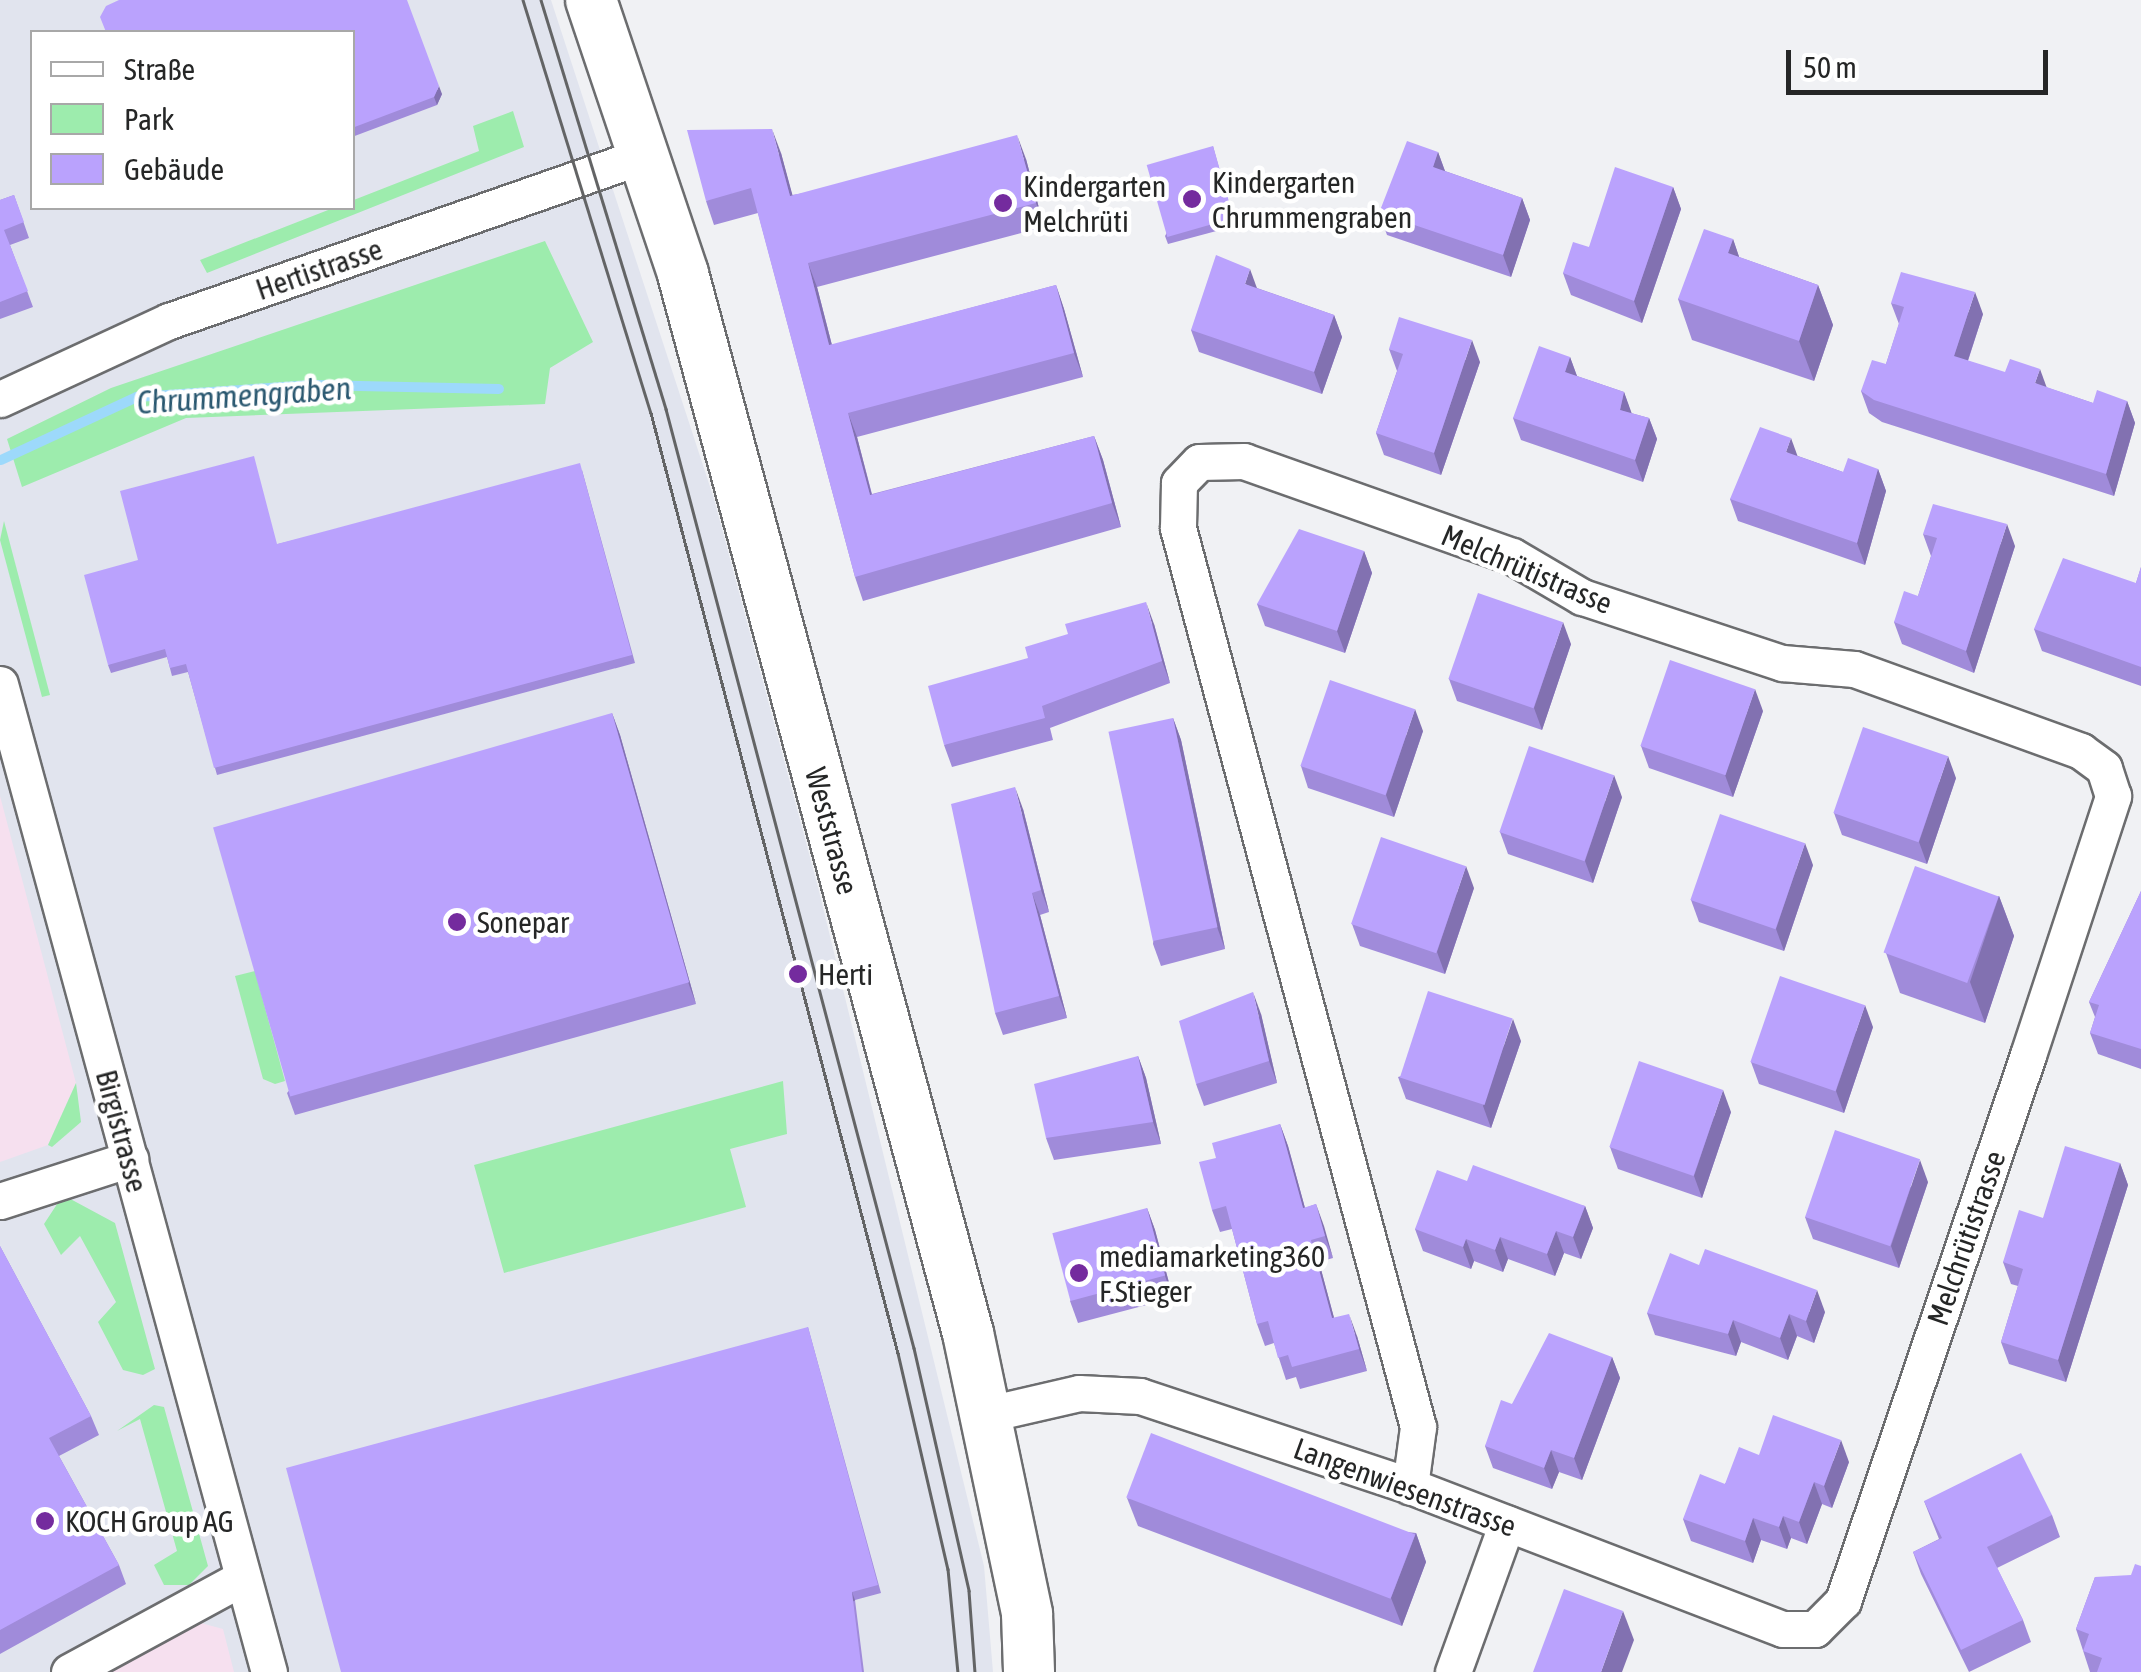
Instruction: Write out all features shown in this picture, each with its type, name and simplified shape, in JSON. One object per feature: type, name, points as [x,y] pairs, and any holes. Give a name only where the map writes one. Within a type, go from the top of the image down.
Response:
[{"type":"main road","name":"Weststrasse","points":[[591,0],[646,155],[988,1414],[1028,1614],[1029,1672]]},
{"type":"street","name":"Hertistrasse","points":[[0,399],[169,321],[646,155]]},
{"type":"street","name":"Melchrütistrasse","points":[[1410,1486],[1418,1427],[1178,528],[1179,483],[1218,456],[1512,556],[1582,598],[1782,663],[1854,670],[2081,751],[2104,768],[2113,796],[2028,1055],[1844,1601],[1815,1629]]},
{"type":"street","name":"Birgistrasse","points":[[0,684],[269,1672]]},
{"type":"street","points":[[0,1201],[130,1160]]},
{"type":"street","name":"Langenwiesenstrasse","points":[[988,1414],[1079,1392],[1140,1396],[1410,1486],[1783,1629],[1815,1629]]},
{"type":"street","points":[[1453,1672],[1508,1523]]},
{"type":"street","points":[[69,1672],[242,1578]]},
{"type":"shaded area","points":[[0,0],[551,0],[714,499],[818,887],[984,1566],[993,1672],[0,1672]]},
{"type":"shaded area","points":[[0,796],[76,1083],[48,1145],[0,1162]]},
{"type":"shaded area","points":[[201,1623],[223,1629],[234,1672],[103,1672]]},
{"type":"green space","points":[[513,111],[524,147],[207,273],[200,260],[328,210],[355,210],[355,199],[479,151],[473,126]]},
{"type":"green space","points":[[545,241],[593,342],[550,368],[545,404],[186,418],[22,487],[7,439],[111,388]]},
{"type":"green space","points":[[4,521],[50,695],[42,697],[0,540]]},
{"type":"green space","points":[[255,971],[285,1081],[275,1084],[263,1079],[235,976]]},
{"type":"green space","points":[[783,1081],[787,1134],[730,1149],[746,1207],[504,1273],[474,1165]]},
{"type":"green space","points":[[76,1083],[81,1122],[52,1147],[48,1145]]},
{"type":"green space","points":[[63,1195],[115,1223],[155,1369],[143,1375],[123,1370],[98,1322],[116,1302],[80,1236],[61,1255],[44,1224]]},
{"type":"green space","points":[[154,1405],[164,1407],[208,1566],[189,1585],[164,1585],[154,1565],[177,1551],[140,1419],[117,1431]]},
{"type":"building","points":[[119,0],[407,0],[439,86],[434,97],[355,127],[355,30],[105,30],[100,17],[106,6]]},
{"type":"building","points":[[772,129],[790,196],[1017,135],[1036,203],[808,263],[829,345],[1056,285],[1074,353],[848,413],[870,495],[1094,436],[1112,503],[855,577],[751,188],[706,201],[687,130]]},
{"type":"building","points":[[1407,141],[1438,152],[1433,167],[1522,198],[1503,255],[1379,213]]},
{"type":"building","name":"Kindergarten Chrummengraben","points":[[1213,146],[1234,218],[1167,237],[1147,165]]},
{"type":"building","points":[[1615,167],[1673,187],[1634,301],[1563,273],[1573,242],[1589,247]]},
{"type":"building","points":[[14,195],[24,222],[4,230],[28,291],[0,302],[0,200]]},
{"type":"building","points":[[1704,229],[1733,239],[1728,253],[1818,285],[1799,341],[1678,299]]},
{"type":"building","points":[[1216,255],[1250,269],[1245,284],[1334,315],[1314,372],[1191,330]]},
{"type":"building","points":[[1901,272],[1975,292],[1954,356],[2005,372],[2010,359],[2040,369],[2035,383],[2093,403],[2097,390],[2127,401],[2106,474],[1874,400],[1861,391],[1872,360],[1886,364],[1904,307],[1891,303]]},
{"type":"building","points":[[1399,317],[1472,340],[1434,453],[1376,433],[1403,354],[1389,349]]},
{"type":"building","points":[[1539,346],[1570,357],[1565,372],[1624,392],[1620,410],[1649,418],[1635,460],[1513,418]]},
{"type":"building","points":[[1760,427],[1791,438],[1786,452],[1843,472],[1848,458],[1878,469],[1857,543],[1730,499]]},
{"type":"building","points":[[254,456],[277,544],[580,463],[632,655],[214,768],[186,664],[170,668],[165,649],[108,665],[84,575],[138,560],[120,491]]},
{"type":"building","points":[[1933,504],[2007,524],[1966,651],[1894,622],[1904,591],[1918,596],[1937,538],[1923,534]]},
{"type":"building","points":[[1299,529],[1364,551],[1337,631],[1257,604]]},
{"type":"building","points":[[2063,558],[2136,583],[2141,567],[2141,667],[2034,629]]},
{"type":"building","points":[[1478,593],[1563,622],[1533,708],[1448,679]]},
{"type":"building","points":[[1146,602],[1162,661],[1042,706],[1045,718],[944,745],[928,686],[1028,658],[1025,647],[1068,634],[1065,624]]},
{"type":"building","points":[[1670,660],[1755,689],[1725,775],[1640,746]]},
{"type":"building","points":[[1330,680],[1415,709],[1385,795],[1300,766]]},
{"type":"building","name":"Sonepar","points":[[612,713],[689,982],[290,1097],[213,827]]},
{"type":"building","points":[[1173,718],[1217,927],[1153,941],[1108,732]]},
{"type":"building","points":[[1863,727],[1948,756],[1918,842],[1833,813]]},
{"type":"building","points":[[1529,746],[1614,775],[1584,861],[1499,832]]},
{"type":"building","points":[[1015,787],[1041,890],[1032,893],[1059,996],[995,1013],[951,804]]},
{"type":"building","points":[[1720,814],[1805,843],[1775,929],[1690,900]]},
{"type":"building","points":[[1381,837],[1466,866],[1436,953],[1351,924]]},
{"type":"building","points":[[1915,866],[1999,896],[1967,983],[1884,952]]},
{"type":"building","points":[[2141,891],[2141,1049],[2090,1033],[2099,1005],[2089,1002]]},
{"type":"building","points":[[1780,976],[1865,1005],[1835,1091],[1750,1062]]},
{"type":"building","points":[[1428,991],[1513,1019],[1485,1105],[1400,1078]]},
{"type":"building","points":[[1253,992],[1269,1061],[1196,1084],[1179,1021]]},
{"type":"building","points":[[1138,1056],[1153,1122],[1046,1138],[1034,1084]]},
{"type":"building","points":[[1639,1061],[1723,1090],[1694,1176],[1609,1147]]},
{"type":"building","points":[[1280,1124],[1303,1208],[1316,1204],[1325,1236],[1311,1240],[1332,1318],[1349,1314],[1359,1349],[1292,1367],[1288,1355],[1278,1358],[1268,1321],[1257,1324],[1226,1206],[1212,1210],[1199,1162],[1216,1158],[1212,1143]]},
{"type":"building","points":[[1835,1130],[1920,1159],[1890,1246],[1805,1217]]},
{"type":"building","points":[[2065,1146],[2120,1163],[2058,1360],[2001,1342],[2023,1269],[2003,1262],[2019,1210],[2043,1218]]},
{"type":"building","points":[[1473,1165],[1585,1206],[1573,1237],[1556,1231],[1547,1254],[1500,1237],[1495,1250],[1466,1239],[1463,1247],[1415,1229],[1437,1170],[1467,1181]]},
{"type":"building","points":[[1147,1208],[1165,1276],[1070,1301],[1052,1233]]},
{"type":"building","name":"KOCH Group AG","points":[[0,1246],[91,1416],[49,1438],[119,1565],[0,1630]]},
{"type":"building","points":[[1705,1249],[1817,1290],[1806,1321],[1789,1314],[1780,1338],[1733,1320],[1728,1334],[1647,1313],[1670,1253],[1699,1265]]},
{"type":"building","points":[[808,1327],[878,1585],[852,1592],[862,1672],[341,1672],[286,1468]]},
{"type":"building","points":[[1549,1333],[1612,1357],[1574,1458],[1551,1450],[1544,1468],[1485,1446],[1501,1400],[1512,1404]]},
{"type":"building","points":[[1773,1415],[1841,1440],[1824,1486],[1814,1482],[1799,1522],[1783,1516],[1779,1527],[1753,1518],[1745,1541],[1683,1519],[1700,1474],[1725,1484],[1739,1447],[1759,1455]]},
{"type":"building","points":[[1151,1433],[1415,1534],[1390,1599],[1126,1497]]},
{"type":"building","points":[[2021,1453],[2052,1515],[1987,1547],[2023,1620],[1961,1650],[1913,1552],[1942,1538],[1924,1501]]},
{"type":"building","points":[[2135,1564],[2141,1566],[2141,1672],[2097,1672],[2102,1658],[2083,1651],[2089,1634],[2076,1629],[2095,1577],[2131,1575]]},
{"type":"building","points":[[1564,1589],[1623,1611],[1601,1672],[1533,1672]]},
{"type":"waterway","name":"Chrummengraben","points":[[1,460],[137,397],[313,385],[499,389]]},
{"type":"tram line","points":[[523,0],[651,413],[898,1353],[948,1569],[958,1672]]},
{"type":"tram line","points":[[541,0],[666,409],[914,1348],[969,1591],[975,1672]]},
{"type":"place","name":"Kindergarten Chrummengraben","points":[[1192,199]]},
{"type":"place","name":"Kindergarten Melchrüti","points":[[1003,203]]},
{"type":"place","name":"Sonepar","points":[[457,922]]},
{"type":"place","name":"Herti","points":[[798,974]]},
{"type":"place","name":"mediamarketing360 F.Stieger","points":[[1079,1273]]},
{"type":"place","name":"KOCH Group AG","points":[[45,1521]]}]
